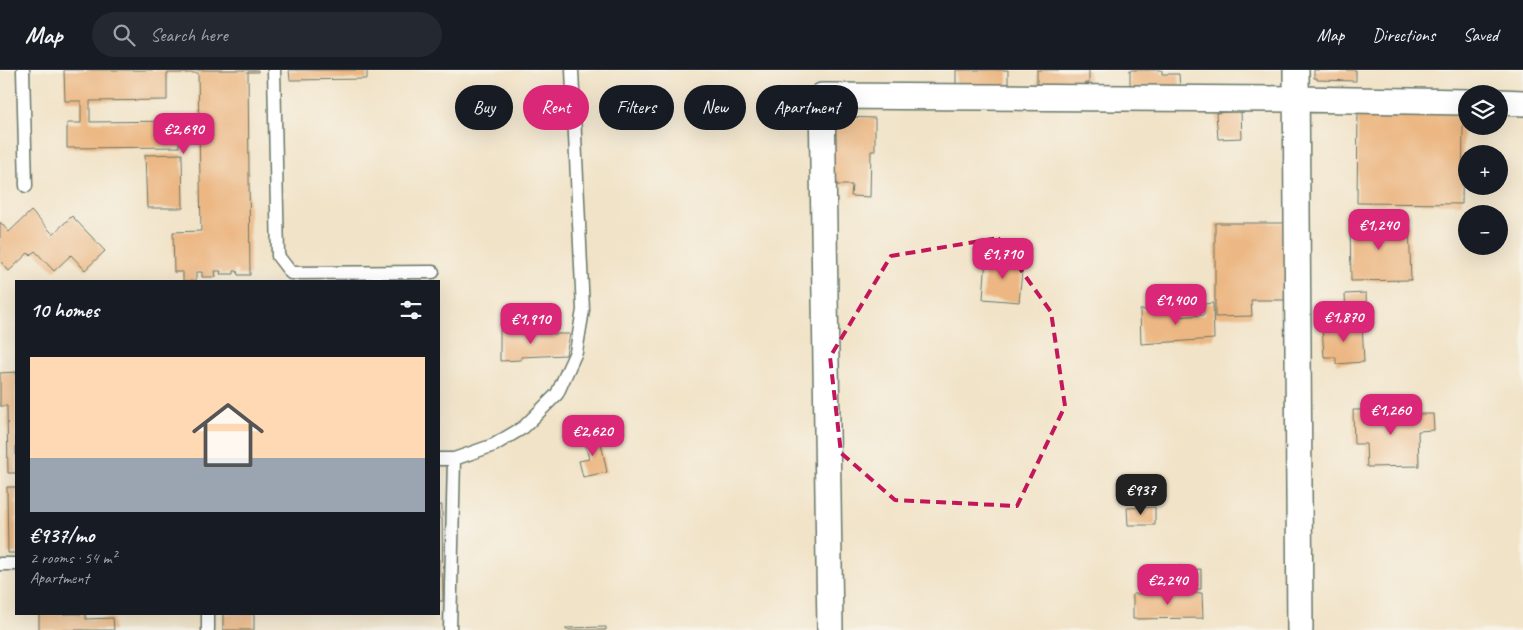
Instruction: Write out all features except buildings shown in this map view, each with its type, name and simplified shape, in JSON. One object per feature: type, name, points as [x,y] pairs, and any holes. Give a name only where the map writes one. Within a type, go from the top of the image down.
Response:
[{"type":"street","points":[[1296,70],[1300,630]]},
{"type":"street","points":[[830,630],[822,96],[1458,102]]},
{"type":"street","points":[[1508,102],[1523,103]]},
{"type":"lane","points":[[23,70],[26,186]]},
{"type":"lane","points":[[274,70],[278,256],[291,273],[434,272]]},
{"type":"lane","points":[[440,459],[454,459],[494,445],[524,428],[557,394],[576,352],[583,310],[572,70]]},
{"type":"lane","points":[[450,630],[454,459]]},
{"type":"lane","points":[[0,564],[15,564]]},
{"type":"lane","points":[[208,615],[208,630]]},
{"type":"highlighted area","points":[[998,238],[1051,312],[1065,406],[1017,506],[895,500],[841,453],[830,357],[891,256]]}]
